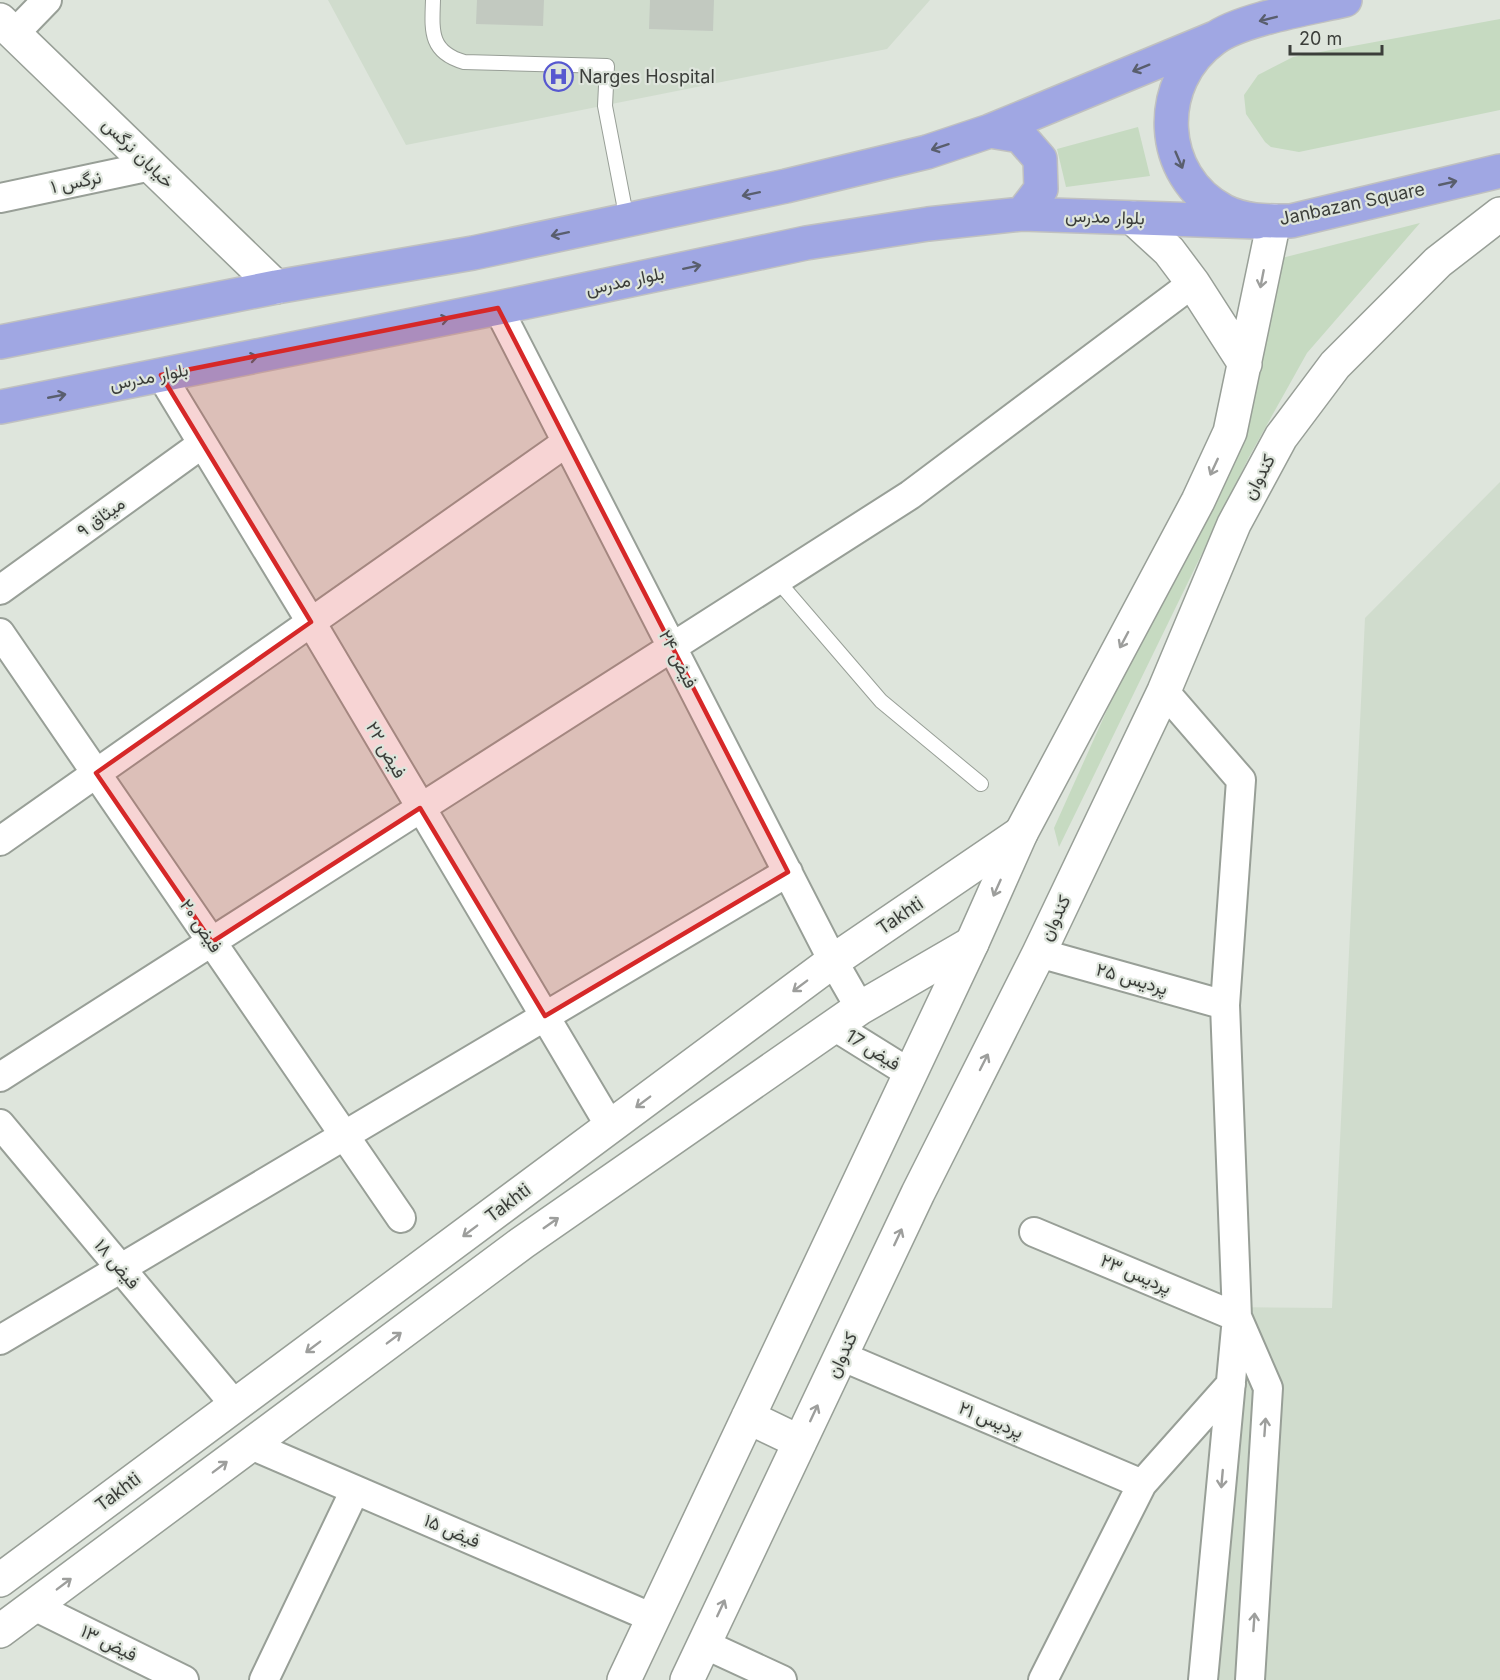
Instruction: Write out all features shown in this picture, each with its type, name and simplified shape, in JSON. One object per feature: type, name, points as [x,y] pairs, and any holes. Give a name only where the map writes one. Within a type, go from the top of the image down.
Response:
[{"type":"highway","name":"Janbazan Square","points":[[1346,0],[1246,24],[1215,38],[1190,62],[1174,93],[1170,127],[1178,161],[1197,190],[1224,211],[1265,221],[1291,221],[1500,171]]},
{"type":"highway","points":[[0,342],[276,287],[472,253],[786,186],[905,157],[990,131],[1215,38]]},
{"type":"highway","points":[[990,131],[1020,136],[1040,159],[1041,189],[1022,214]]},
{"type":"highway","name":"بلوار مدرس","points":[[0,407],[498,308],[806,243],[928,224],[1022,214],[1265,221]]},
{"type":"main road","name":"خیابان نرگس","points":[[7,27],[276,287]]},
{"type":"main road","name":"کندوان","points":[[687,1680],[918,1193],[1039,952],[1164,691],[1234,525],[1281,436],[1335,365],[1438,262],[1500,214]]},
{"type":"main road","points":[[1133,218],[1169,251],[1193,283],[1245,364]]},
{"type":"main road","points":[[624,1680],[911,1074],[1021,833],[1198,501],[1230,432],[1245,364],[1265,221]]},
{"type":"main road","name":"Takhti","points":[[0,1580],[833,961],[1021,833]]},
{"type":"main road","points":[[0,1631],[522,1243],[847,1017],[972,943]]},
{"type":"main road","points":[[748,1418],[800,1443]]},
{"type":"main road","points":[[114,1495],[139,1527]]},
{"type":"street","points":[[7,27],[47,0]]},
{"type":"street","name":"نرگس ۱","points":[[0,198],[151,166]]},
{"type":"street","points":[[0,1077],[910,495],[1193,283]]},
{"type":"street","name":"فیض ۲۴","points":[[498,308],[833,961],[847,1017]]},
{"type":"street","name":"فیض ۲۲","points":[[160,375],[311,622],[610,1126]]},
{"type":"street","points":[[0,841],[567,442]]},
{"type":"street","name":"میثاق ۹","points":[[0,590],[202,444]]},
{"type":"street","name":"فیض ۲۰","points":[[0,633],[400,1218]]},
{"type":"street","points":[[1164,691],[1241,780],[1225,1005],[1237,1317],[1203,1680]]},
{"type":"street","points":[[0,1340],[788,872]]},
{"type":"street","name":"پردیس ۲۵","points":[[1039,952],[1225,1005]]},
{"type":"street","name":"فیض 17","points":[[847,1017],[911,1074]]},
{"type":"street","name":"فیض ۱۸","points":[[0,1124],[235,1405]]},
{"type":"street","name":"پردیس ۲۳","points":[[1034,1232],[1237,1317]]},
{"type":"street","points":[[1237,1317],[1268,1388],[1250,1680]]},
{"type":"street","name":"پردیس ۲۱","points":[[841,1356],[1142,1484]]},
{"type":"street","points":[[1042,1680],[1142,1484],[1231,1384]]},
{"type":"street","name":"فیض ۱۵","points":[[251,1444],[653,1618]]},
{"type":"street","points":[[264,1680],[355,1490]]},
{"type":"street","name":"فیض ۱۳","points":[[34,1606],[183,1680]]},
{"type":"street","points":[[704,1644],[782,1680]]},
{"type":"lane","points":[[433,0],[433,33],[436,43],[452,58],[464,62],[607,66],[605,106],[627,220]]},
{"type":"lane","points":[[777,580],[881,701],[981,784]]},
{"type":"highlighted area","points":[[498,308],[788,872],[545,1016],[420,808],[212,942],[96,773],[311,622],[161,375]]},
{"type":"shaded area","name":"Narges Hospital","points":[[328,0],[930,0],[887,49],[406,145]]},
{"type":"shaded area","points":[[1500,482],[1500,1680],[1205,1680],[1228,1307],[1332,1308],[1365,618]]},
{"type":"green space","points":[[1500,19],[1500,110],[1299,152],[1271,147],[1246,114],[1244,95],[1258,75],[1293,57]]},
{"type":"green space","points":[[1138,127],[1150,176],[1066,187],[1057,149]]},
{"type":"green space","points":[[1420,223],[1307,353],[1249,457],[1059,847],[1054,828],[1254,383],[1262,263]]},
{"type":"building","points":[[477,0],[544,0],[543,26],[476,24]]},
{"type":"building","points":[[650,0],[714,0],[713,31],[649,29]]},
{"type":"place","name":"Narges Hospital","points":[[558,77]]}]
